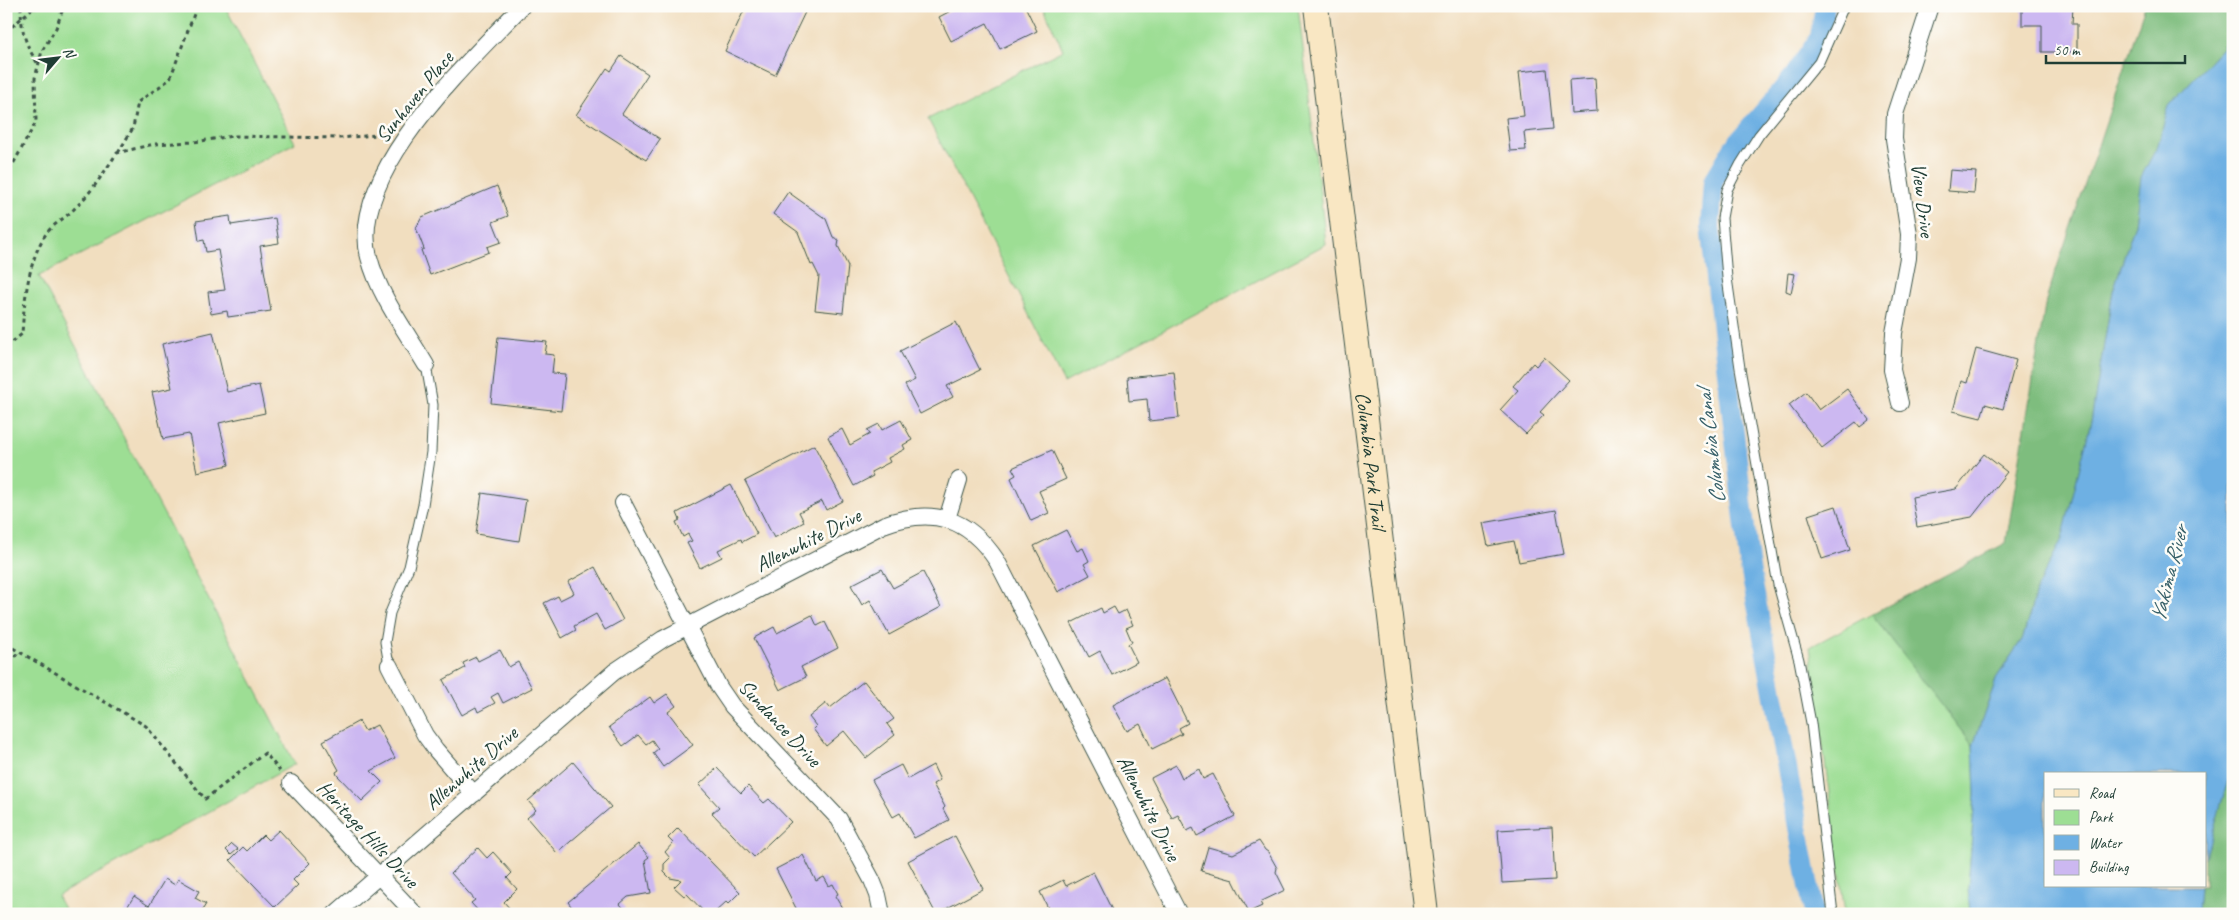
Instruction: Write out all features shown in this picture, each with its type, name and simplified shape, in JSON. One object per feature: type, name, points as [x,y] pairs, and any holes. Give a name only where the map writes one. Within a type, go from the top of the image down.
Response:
[{"type":"main road","name":"Columbia Park Trail","points":[[1316,6],[1426,914]]},
{"type":"street","name":"Sunhaven Place","points":[[426,365],[375,275],[366,239],[368,220],[376,192],[388,164],[410,132],[457,75],[522,6]]},
{"type":"street","name":"View Drive","points":[[1900,403],[1892,370],[1894,333],[1908,258],[1909,234],[1894,140],[1895,114],[1930,6]]},
{"type":"street","points":[[947,519],[959,480]]},
{"type":"street","name":"Sundance Drive","points":[[623,503],[719,687],[729,702],[839,819],[872,880],[878,895],[882,914]]},
{"type":"street","name":"Allenwhite Drive","points":[[335,914],[614,672],[663,639],[883,526],[911,517],[935,516],[967,528],[977,535],[987,545],[997,561],[1179,914]]},
{"type":"street","points":[[389,665],[425,734],[436,750],[474,794]]},
{"type":"street","name":"Heritage Hills Drive","points":[[291,783],[414,914]]},
{"type":"lane","points":[[1833,914],[1810,723],[1799,660],[1778,585],[1742,378],[1727,278],[1722,218],[1727,190],[1740,165],[1759,135],[1819,62],[1844,6]]},
{"type":"lane","points":[[389,665],[384,642],[390,613],[409,567],[424,505],[431,452],[433,405],[426,365]]},
{"type":"path","points":[[21,6],[21,19],[26,44],[39,65]]},
{"type":"path","points":[[6,32],[35,6]]},
{"type":"path","points":[[6,177],[36,122],[35,78],[42,51],[56,28],[64,6]]},
{"type":"path","points":[[6,347],[22,334],[24,303],[36,255],[47,233],[76,208],[97,183],[133,128],[138,102],[170,79],[197,6]]},
{"type":"path","points":[[117,153],[154,144],[194,142],[234,136],[339,138],[410,132]]},
{"type":"path","points":[[6,644],[146,726],[205,798],[265,753],[291,783]]},
{"type":"path","points":[[6,670],[18,651]]},
{"type":"green space","points":[[6,6],[225,6],[295,143],[39,276],[295,764],[57,896],[67,914],[6,914]]},
{"type":"green space","points":[[1043,6],[1298,6],[1326,244],[1064,383],[928,119],[1063,50]]},
{"type":"green space","points":[[2145,6],[2233,6],[2233,24],[2223,47],[2169,105],[2158,145],[2142,177],[2135,224],[2113,291],[2091,422],[2062,540],[2037,588],[2023,638],[1997,677],[1973,746],[1872,614],[2006,543],[2046,300]]},
{"type":"green space","points":[[1872,614],[1973,746],[1975,794],[1968,888],[1970,914],[1845,914],[1810,647]]},
{"type":"green space","points":[[2233,706],[2233,914],[2198,914],[2200,888],[2206,888],[2206,855],[2232,767]]},
{"type":"water","name":"Yakima River","points":[[2233,24],[2232,767],[2206,855],[2206,772],[2044,772],[2044,888],[2200,888],[2198,914],[1970,914],[1968,888],[1975,794],[1973,746],[1997,677],[2023,638],[2037,588],[2062,539],[2091,422],[2113,291],[2135,224],[2141,177],[2158,145],[2169,105],[2223,47]]},
{"type":"building","points":[[746,6],[808,6],[775,75],[725,51]]},
{"type":"building","points":[[960,6],[1025,6],[1037,31],[1000,49],[987,23],[951,41],[939,17]]},
{"type":"building","points":[[2022,6],[2073,6],[2072,24],[2077,24],[2077,52],[2042,52],[2042,25],[2022,25]]},
{"type":"building","points":[[621,56],[648,74],[622,114],[660,139],[646,160],[576,115],[607,68],[611,71]]},
{"type":"building","points":[[1547,69],[1553,129],[1524,132],[1526,150],[1510,151],[1506,118],[1524,116],[1519,72]]},
{"type":"building","points":[[1595,78],[1597,111],[1571,113],[1569,80]]},
{"type":"building","points":[[1950,170],[1976,172],[1974,193],[1948,191]]},
{"type":"building","points":[[497,186],[508,216],[493,222],[501,242],[487,247],[489,252],[430,275],[421,250],[424,249],[416,228],[422,217]]},
{"type":"building","points":[[788,192],[826,219],[833,237],[839,240],[838,246],[848,266],[843,313],[815,310],[819,276],[813,264],[811,265],[798,232],[773,214]]},
{"type":"building","points":[[230,216],[231,225],[275,218],[279,243],[260,246],[271,311],[228,317],[227,311],[211,314],[208,292],[225,290],[218,250],[206,252],[204,240],[199,241],[196,221]]},
{"type":"building","points":[[1788,273],[1795,274],[1791,293],[1786,291]]},
{"type":"building","points":[[956,322],[980,370],[947,386],[953,397],[920,414],[905,385],[915,380],[900,351]]},
{"type":"building","points":[[213,332],[227,392],[259,385],[265,413],[219,423],[229,465],[197,472],[189,434],[163,439],[152,392],[172,388],[162,344]]},
{"type":"building","points":[[498,337],[547,342],[545,354],[554,355],[552,373],[565,374],[561,411],[491,403]]},
{"type":"building","points":[[1976,349],[2016,360],[2003,409],[1985,404],[1981,418],[1953,411],[1961,381],[1967,383]]},
{"type":"building","points":[[1544,357],[1569,380],[1540,412],[1544,415],[1526,434],[1500,410],[1518,390],[1513,386],[1533,363],[1536,366]]},
{"type":"building","points":[[1174,372],[1179,418],[1149,421],[1147,399],[1129,401],[1127,377]]},
{"type":"building","points":[[1847,389],[1869,420],[1860,427],[1856,422],[1822,448],[1789,405],[1806,392],[1819,410]]},
{"type":"building","points":[[901,420],[912,440],[903,445],[905,449],[888,458],[890,462],[871,472],[873,476],[854,486],[828,437],[842,429],[850,445],[870,434],[867,430],[879,424],[882,430]]},
{"type":"building","points":[[814,445],[843,501],[826,510],[822,501],[799,512],[804,522],[774,538],[745,481]]},
{"type":"building","points":[[1052,450],[1066,479],[1039,491],[1049,513],[1031,521],[1011,478],[1016,475],[1012,468]]},
{"type":"building","points":[[1984,454],[2007,472],[1972,517],[1917,527],[1912,497],[1956,489]]},
{"type":"building","points":[[731,485],[757,534],[742,542],[741,539],[718,550],[722,557],[700,568],[687,543],[692,541],[688,534],[683,537],[676,522],[680,520],[677,513]]},
{"type":"building","points":[[482,493],[526,500],[519,541],[476,534]]},
{"type":"building","points":[[1836,506],[1850,550],[1822,559],[1808,515]]},
{"type":"building","points":[[1556,510],[1564,554],[1519,562],[1514,541],[1488,546],[1483,523]]},
{"type":"building","points":[[1066,530],[1077,551],[1083,548],[1089,561],[1084,564],[1090,575],[1058,592],[1034,546]]},
{"type":"building","points":[[595,567],[623,620],[605,630],[596,614],[574,626],[576,630],[562,638],[544,603],[558,596],[560,600],[574,593],[568,582]]},
{"type":"building","points":[[882,569],[893,588],[923,572],[941,607],[889,635],[870,600],[862,605],[851,585]]},
{"type":"building","points":[[1114,607],[1118,614],[1126,610],[1133,625],[1126,628],[1132,642],[1128,644],[1137,662],[1112,675],[1100,651],[1089,657],[1071,623],[1101,608],[1103,613]]},
{"type":"building","points":[[812,615],[817,626],[825,622],[838,648],[801,667],[806,677],[780,690],[754,638],[774,627],[777,633]]},
{"type":"building","points":[[500,650],[509,667],[518,662],[532,688],[503,703],[498,693],[491,697],[495,703],[478,712],[476,707],[462,715],[443,680],[465,668],[463,663],[476,657],[478,661]]},
{"type":"building","points":[[1165,678],[1188,723],[1179,728],[1182,734],[1152,749],[1140,724],[1127,731],[1113,705]]},
{"type":"building","points":[[864,681],[894,719],[887,724],[895,735],[866,758],[844,731],[826,746],[813,729],[816,726],[809,717],[826,703],[830,708]]},
{"type":"building","points":[[667,694],[676,706],[668,712],[693,745],[663,767],[653,753],[658,749],[652,740],[646,744],[638,735],[623,746],[609,727],[650,697],[654,703]]},
{"type":"building","points":[[359,721],[365,731],[377,725],[395,758],[371,771],[382,782],[362,801],[337,775],[336,772],[339,770],[323,741]]},
{"type":"building","points":[[573,762],[611,807],[557,853],[527,818],[536,810],[528,801]]},
{"type":"building","points":[[901,765],[908,779],[933,765],[940,780],[933,784],[945,807],[943,809],[949,820],[914,838],[900,813],[893,817],[872,780]]},
{"type":"building","points":[[1176,765],[1182,778],[1199,769],[1203,779],[1213,774],[1235,816],[1197,836],[1193,828],[1187,831],[1178,815],[1172,818],[1151,778]]},
{"type":"building","points":[[717,768],[741,793],[748,786],[764,803],[769,799],[791,822],[754,857],[712,813],[719,807],[699,785]]},
{"type":"building","points":[[1552,827],[1555,880],[1502,883],[1498,830]]},
{"type":"building","points":[[678,828],[740,892],[729,903],[727,901],[713,914],[706,914],[687,894],[684,896],[674,887],[681,880],[670,878],[664,872],[664,864],[670,858],[665,852],[673,843],[668,838]]},
{"type":"building","points":[[279,830],[310,863],[293,880],[298,885],[275,907],[230,860],[243,847],[247,851],[263,835],[268,840]]},
{"type":"building","points":[[955,836],[983,889],[936,914],[908,861]]},
{"type":"building","points":[[1259,841],[1277,868],[1276,872],[1285,890],[1260,902],[1262,906],[1249,912],[1233,880],[1201,871],[1208,847],[1233,854]]},
{"type":"building","points":[[232,844],[238,849],[231,855],[226,850]]},
{"type":"building","points":[[638,844],[649,857],[645,860],[651,893],[628,897],[620,904],[625,910],[620,914],[584,914],[582,911],[577,914],[568,902]]},
{"type":"building","points":[[478,848],[487,858],[493,852],[512,873],[507,878],[517,889],[504,902],[511,910],[507,914],[481,914],[471,903],[475,900],[451,873]]},
{"type":"building","points":[[803,855],[816,881],[824,877],[829,886],[833,884],[838,894],[835,896],[842,908],[839,909],[841,913],[799,914],[776,869]]},
{"type":"building","points":[[1093,872],[1114,914],[1051,914],[1040,892],[1063,880],[1066,886]]},
{"type":"building","points":[[165,879],[175,885],[178,879],[199,891],[195,898],[206,904],[200,914],[123,914],[134,896],[149,906]]},
{"type":"waterway","name":"Columbia Canal","points":[[1814,914],[1749,562],[1710,226],[1713,182],[1733,148],[1794,76],[1820,37],[1825,6]]}]
